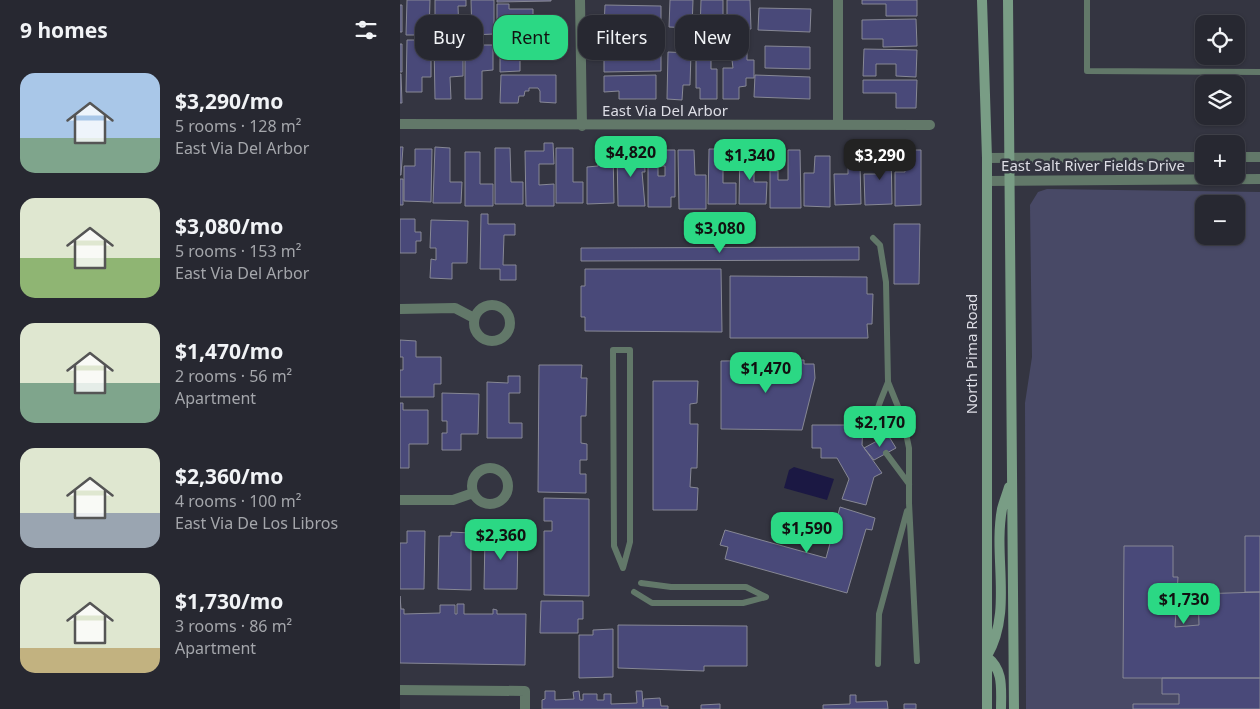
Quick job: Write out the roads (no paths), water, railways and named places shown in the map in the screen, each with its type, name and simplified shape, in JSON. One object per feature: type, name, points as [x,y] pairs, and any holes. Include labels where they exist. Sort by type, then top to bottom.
[{"type":"main road","name":"North Pima Road","points":[[982,0],[986,158],[987,709]]},
{"type":"main road","points":[[1008,0],[1014,709]]},
{"type":"main road","points":[[1001,709],[1000,674],[993,662],[987,657],[994,644],[1001,617],[1001,520],[1002,508],[1012,476]]},
{"type":"street","points":[[580,0],[582,126]]},
{"type":"street","points":[[838,0],[838,125]]},
{"type":"street","name":"East Via Del Arbor","points":[[400,124],[582,126],[930,125]]},
{"type":"street","name":"East Salt River Fields Drive","points":[[986,158],[1195,157]]},
{"type":"street","points":[[1245,157],[1260,157]]},
{"type":"street","name":"East Salt River Fields Drive","points":[[986,181],[1260,180]]},
{"type":"street","points":[[400,309],[455,308],[474,318]]},
{"type":"street","points":[[400,500],[454,500],[473,492]]},
{"type":"street","points":[[400,690],[525,691],[525,709]]},
{"type":"lane","points":[[1087,0],[1086,71],[1260,72]]},
{"type":"lane","points":[[873,238],[880,245],[886,282],[888,382],[903,419],[909,448],[909,503],[917,660]]},
{"type":"lane","points":[[613,350],[630,350],[630,542],[623,568],[614,546],[613,350]]},
{"type":"lane","points":[[878,440],[875,434],[875,417],[888,382]]},
{"type":"lane","points":[[886,452],[909,484]]},
{"type":"lane","points":[[878,664],[879,614],[909,503]]},
{"type":"lane","points":[[634,592],[652,603],[743,603],[766,597],[746,587],[671,587],[641,583]]}]
